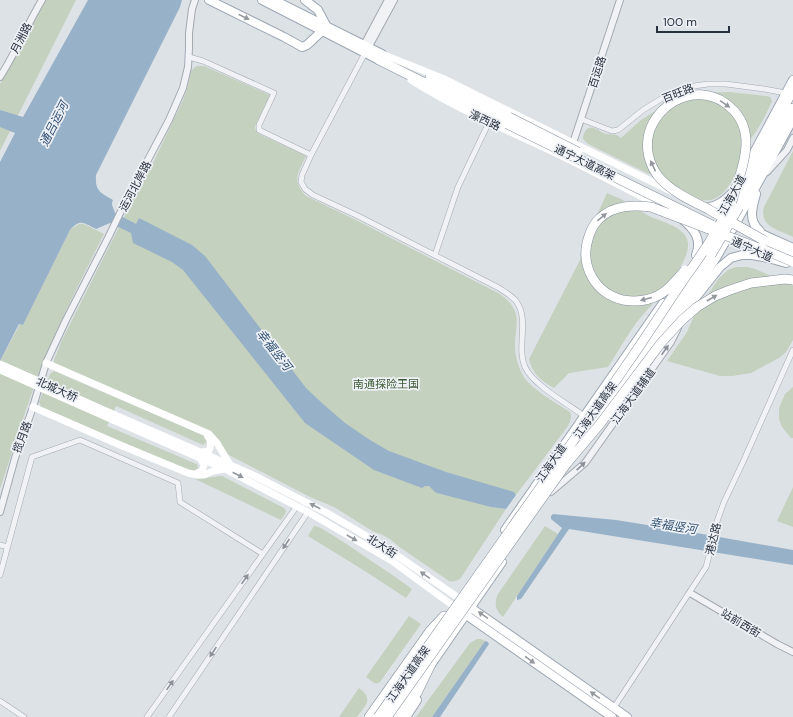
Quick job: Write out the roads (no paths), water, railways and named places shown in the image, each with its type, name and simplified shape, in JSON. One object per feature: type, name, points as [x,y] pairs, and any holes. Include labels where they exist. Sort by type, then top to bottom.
[{"type":"highway","name":"通宁大道高架","points":[[380,57],[508,121],[793,254]]},
{"type":"highway","name":"江海大道高架","points":[[378,717],[608,392],[706,247],[730,208],[790,92]]},
{"type":"highway","points":[[730,208],[745,162],[746,132],[739,117],[727,105],[715,98],[703,95],[683,97],[668,106],[656,117],[650,131],[648,151],[654,169],[659,178],[689,199],[767,243]]},
{"type":"highway","name":"江海大道高架","points":[[387,717],[567,463],[711,255],[793,108]]},
{"type":"highway","points":[[706,247],[671,285],[659,295],[639,301],[630,301],[606,293],[592,278],[585,260],[587,241],[599,218],[617,208],[638,205],[651,207],[767,243]]},
{"type":"highway","name":"通宁大道高架","points":[[767,243],[791,264]]},
{"type":"highway","points":[[567,463],[600,424],[661,343],[682,320],[697,307],[715,296],[751,283],[785,279],[793,280]]},
{"type":"highway","points":[[369,717],[430,631],[444,616]]},
{"type":"highway","points":[[400,717],[418,694],[431,664]]},
{"type":"main road","points":[[209,0],[302,47],[307,45],[324,29],[318,10],[305,0]]},
{"type":"main road","name":"濠西路","points":[[262,0],[366,49],[380,57],[428,91],[457,106],[568,159],[631,192],[712,231]]},
{"type":"main road","name":"濠西路","points":[[274,0],[324,29]]},
{"type":"main road","name":"濠西路","points":[[380,57],[442,78],[720,215]]},
{"type":"main road","name":"江海大道","points":[[373,717],[712,231],[790,92],[793,80]]},
{"type":"main road","name":"江海大道","points":[[394,717],[716,258],[793,118]]},
{"type":"main road","points":[[760,179],[753,203],[752,217],[754,225],[767,243]]},
{"type":"main road","points":[[706,208],[720,204],[733,192]]},
{"type":"main road","points":[[675,213],[693,230],[699,244],[696,255]]},
{"type":"main road","name":"通宁大道","points":[[720,215],[736,223],[767,243],[793,248]]},
{"type":"main road","name":"通宁大道","points":[[712,231],[791,264]]},
{"type":"main road","points":[[664,331],[694,301],[720,267],[731,258],[742,255],[752,255],[791,264]]},
{"type":"main road","points":[[33,407],[193,475],[204,475],[227,466],[217,443],[209,434],[46,363]]},
{"type":"main road","name":"北城大桥","points":[[0,364],[114,418]]},
{"type":"main road","name":"北城大桥","points":[[0,370],[114,418]]},
{"type":"main road","name":"北大街","points":[[114,418],[227,466],[251,474],[327,513],[382,545],[471,607],[612,713]]},
{"type":"main road","points":[[193,475],[202,471],[204,465],[201,455],[209,451],[211,445],[210,439],[202,431]]},
{"type":"main road","name":"北大街","points":[[227,466],[392,560],[466,615],[612,713],[627,717]]},
{"type":"main road","points":[[365,717],[427,629],[444,616]]},
{"type":"main road","points":[[406,717],[418,694]]},
{"type":"street","name":"月洲路","points":[[0,77],[8,65],[42,0]]},
{"type":"street","name":"运河北岸路","points":[[46,363],[123,207],[169,120],[183,88],[188,67],[189,33],[192,9],[195,0]]},
{"type":"street","points":[[366,49],[388,0]]},
{"type":"street","points":[[394,0],[366,49],[311,155],[302,175],[301,182],[305,189],[313,195],[436,255],[510,295],[516,302],[522,315],[523,359],[530,376],[541,386],[584,416]]},
{"type":"street","name":"百运路","points":[[573,143],[620,0]]},
{"type":"street","points":[[189,57],[203,61],[274,93],[258,125],[259,130],[311,155]]},
{"type":"street","name":"百旺路","points":[[581,119],[612,131],[618,130],[661,98],[677,91],[708,84],[726,84],[790,92]]},
{"type":"street","points":[[436,255],[458,186],[489,122]]},
{"type":"street","points":[[760,179],[787,150],[793,138]]},
{"type":"street","name":"江海大道辅道","points":[[551,492],[584,463],[671,342],[694,301],[696,287]]},
{"type":"street","name":"港达路","points":[[612,713],[706,567],[714,527],[724,502],[793,350]]},
{"type":"street","name":"揽月路","points":[[0,512],[15,458],[33,407],[46,363]]},
{"type":"street","points":[[0,575],[32,457],[80,440],[178,483],[180,502],[263,554]]},
{"type":"street","points":[[148,717],[297,506]]},
{"type":"street","points":[[169,717],[308,512]]},
{"type":"street","points":[[0,545],[8,547]]},
{"type":"street","name":"站前西街","points":[[690,593],[793,652]]},
{"type":"street","points":[[0,701],[24,717]]},
{"type":"water","points":[[88,0],[182,0],[180,7],[96,175],[96,185],[102,193],[113,200],[112,205],[115,213],[136,224],[139,218],[192,245],[205,256],[306,388],[345,423],[389,451],[446,472],[514,492],[516,495],[506,509],[491,507],[437,493],[429,486],[422,488],[374,470],[305,423],[183,270],[172,262],[133,243],[131,233],[110,223],[96,229],[82,223],[73,226],[23,325],[19,324],[0,361],[0,162],[15,133],[0,127],[0,110],[23,117]]},
{"type":"water","points":[[553,514],[616,520],[793,550],[793,565],[569,529],[521,599],[517,600],[517,596],[562,528],[551,519]]},
{"type":"water","points":[[485,641],[489,644],[440,717],[432,717]]},
{"type":"water label","name":"通吕运河","points":[[54,124]]},
{"type":"water label","name":"幸福竖河","points":[[274,350]]},
{"type":"water label","name":"幸福竖河","points":[[673,526]]},
{"type":"park label","name":"南通探险王国","points":[[386,384]]}]
